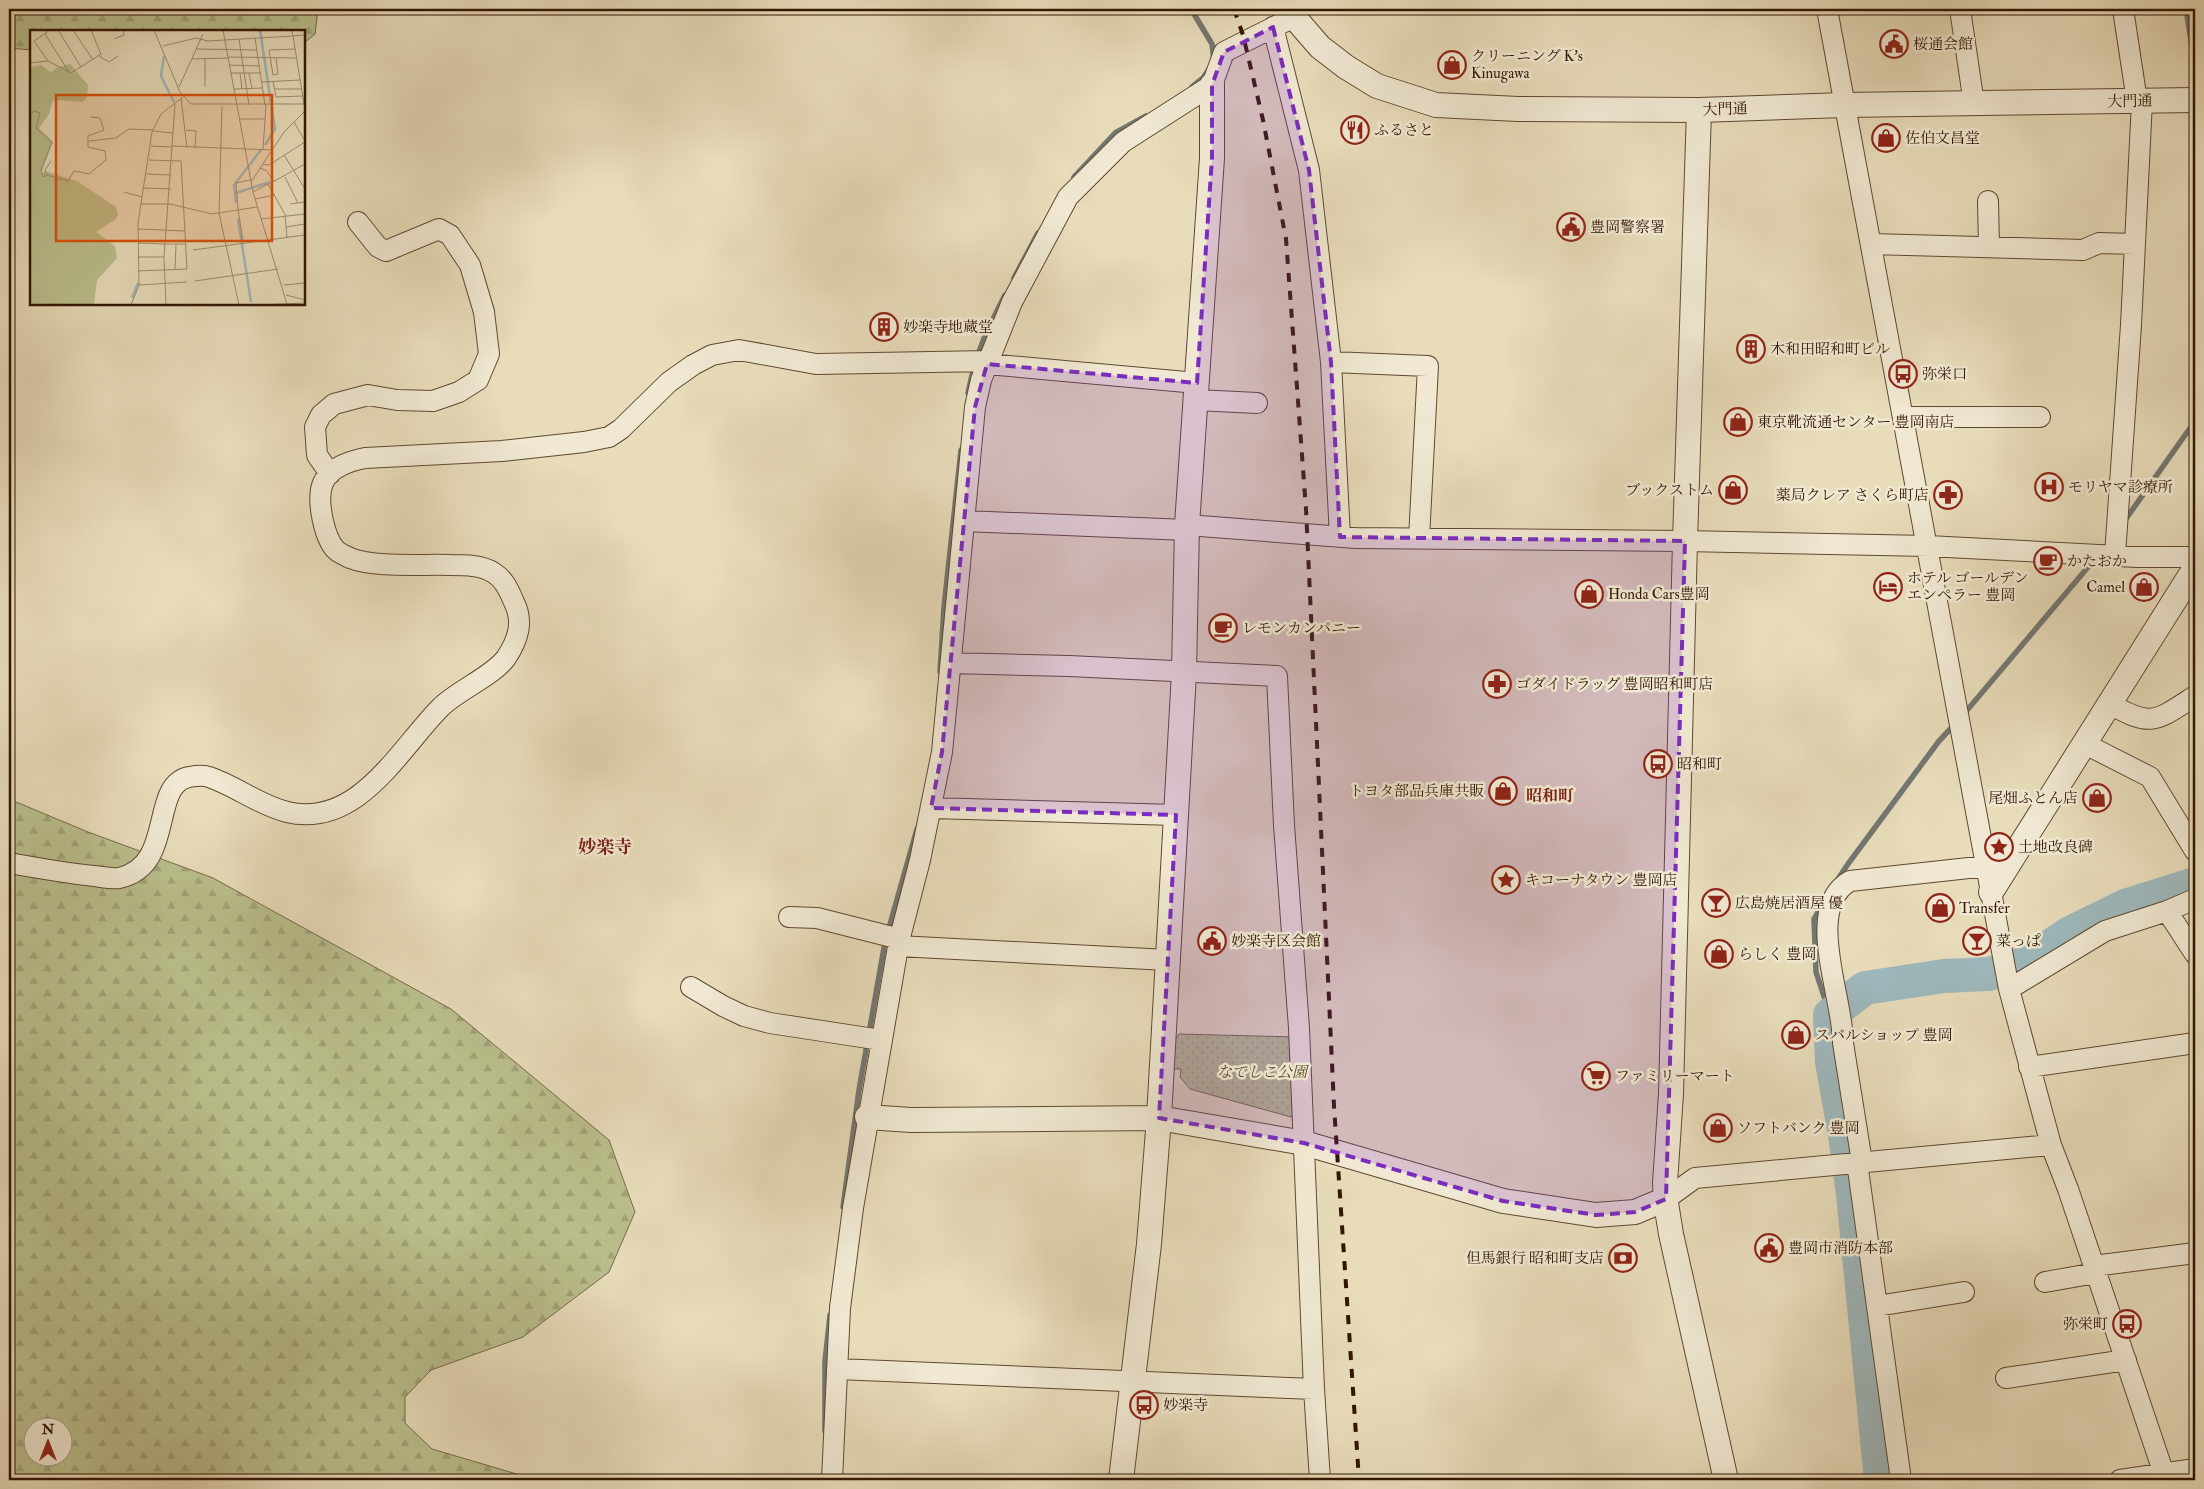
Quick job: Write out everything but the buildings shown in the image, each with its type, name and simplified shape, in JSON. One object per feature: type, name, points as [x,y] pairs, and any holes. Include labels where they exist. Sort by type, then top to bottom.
[{"type":"street","points":[[1827,9],[1992,892],[2008,989],[2051,1145],[2165,1477]]},
{"type":"street","points":[[1960,9],[1974,104]]},
{"type":"street","points":[[2115,555],[2135,244],[2139,101],[2123,9]]},
{"type":"street","points":[[1121,1480],[1149,1244],[1159,1118],[1184,673],[1187,527],[1212,158],[1212,86],[1224,52],[1273,28],[1292,13]]},
{"type":"street","name":"大門通","points":[[1292,13],[1320,47],[1346,67],[1377,86],[1436,105],[1518,109],[1699,110],[1844,105],[2195,100]]},
{"type":"street","points":[[1273,28],[1310,170],[1331,362],[1340,537]]},
{"type":"street","points":[[832,1480],[840,1308],[867,1117],[881,1040],[899,943],[931,808],[942,752],[975,407],[981,380],[1012,302],[1068,197],[1123,142],[1212,86]]},
{"type":"street","points":[[1699,110],[1666,1199],[1671,1234],[1726,1480]]},
{"type":"street","points":[[1988,201],[1989,247]]},
{"type":"street","points":[[330,474],[318,455],[315,427],[321,414],[334,404],[368,395],[397,400],[434,401],[459,392],[478,380],[489,354],[484,312],[470,265],[450,234],[439,229],[386,251],[378,247],[358,222]]},
{"type":"street","points":[[1871,244],[2083,250],[2099,243],[2135,244]]},
{"type":"street","points":[[9,863],[83,875],[118,878],[138,870],[147,862],[159,836],[161,818],[170,791],[186,777],[207,775],[241,793],[286,812],[309,815],[338,808],[367,789],[417,736],[442,706],[504,661],[519,634],[519,612],[505,582],[493,572],[476,566],[379,563],[350,558],[336,550],[327,535],[320,507],[323,484],[330,474],[347,461],[365,458],[502,451],[584,442],[609,437],[621,430],[668,382],[693,365],[712,355],[739,350],[816,364],[988,363],[1196,391],[1257,403]]},
{"type":"street","points":[[1331,362],[1428,366],[1419,539]]},
{"type":"street","points":[[1904,417],[2040,417]]},
{"type":"street","points":[[964,521],[1187,527],[1340,537],[1928,546],[2195,557]]},
{"type":"street","points":[[1992,892],[2195,568]]},
{"type":"street","points":[[951,663],[1069,666],[1277,676],[1284,825],[1298,1028],[1314,1390],[1320,1480]]},
{"type":"street","points":[[2110,704],[2130,716],[2154,720],[2195,696]]},
{"type":"street","points":[[2084,744],[2150,777],[2195,850]]},
{"type":"street","points":[[931,808],[1176,815]]},
{"type":"street","points":[[1901,1480],[1843,1043],[1843,1025],[1832,977],[1827,917],[1834,898],[1843,885],[1850,881],[1987,866]]},
{"type":"street","points":[[2008,989],[2105,931],[2167,911],[2195,899]]},
{"type":"street","points":[[2167,911],[2195,954]]},
{"type":"street","points":[[789,917],[817,918],[899,943],[1168,960]]},
{"type":"street","points":[[692,988],[730,1009],[770,1023],[881,1040]]},
{"type":"street","points":[[2030,1067],[2195,1043]]},
{"type":"street","points":[[867,1117],[911,1120],[1159,1118],[1304,1143],[1503,1201],[1596,1215],[1635,1212],[1666,1199],[1695,1178],[2051,1145]]},
{"type":"street","points":[[2045,1282],[2095,1269],[2195,1253]]},
{"type":"street","points":[[1877,1306],[1964,1292]]},
{"type":"street","points":[[2006,1378],[2126,1360]]},
{"type":"street","points":[[836,1369],[1314,1390]]},
{"type":"street","points":[[2120,1480],[2165,1477],[2195,1469]]},
{"type":"highlighted area","points":[[1273,27],[1309,170],[1331,362],[1340,537],[1685,541],[1666,1199],[1635,1212],[1596,1215],[1503,1201],[1304,1143],[1159,1118],[1176,815],[931,808],[942,752],[975,407],[987,364],[1197,383],[1212,158],[1212,85],[1224,52]]},
{"type":"green space","points":[[9,9],[318,9],[315,34],[305,42],[305,30],[30,30],[30,50],[9,48]]},
{"type":"green space","points":[[9,799],[88,832],[213,878],[451,1009],[609,1140],[635,1212],[609,1272],[523,1337],[431,1370],[405,1397],[405,1423],[432,1449],[537,1480],[9,1480]]},
{"type":"green space","name":"なでしこ公園","points":[[1179,1034],[1296,1037],[1299,1110],[1291,1117],[1190,1089],[1180,1077],[1181,1069],[1173,1069],[1175,1039]]},
{"type":"waterway","points":[[1191,9],[1212,44],[1214,61]]},
{"type":"waterway","points":[[2186,9],[2195,65]]},
{"type":"waterway","points":[[1192,87],[1203,78],[1209,69]]},
{"type":"waterway","points":[[1074,177],[1115,133],[1146,116]]},
{"type":"waterway","points":[[1014,278],[1038,233]]},
{"type":"waterway","points":[[977,357],[986,333],[1005,295]]},
{"type":"waterway","points":[[968,393],[974,366]]},
{"type":"waterway","points":[[2123,523],[2195,421]]},
{"type":"waterway","points":[[940,672],[944,607],[961,450]]},
{"type":"waterway","points":[[1963,715],[2094,560]]},
{"type":"waterway","points":[[1836,882],[1939,741],[1955,724]]},
{"type":"waterway","points":[[843,1207],[859,1090],[885,942],[917,829]]},
{"type":"waterway","points":[[1881,1480],[1853,1194],[1832,1062],[1830,1015],[1865,988],[1944,976],[1989,974],[2025,963],[2070,933],[2125,906],[2195,884]]},
{"type":"waterway","points":[[1822,905],[1814,919],[1816,972],[1830,1015]]},
{"type":"waterway","points":[[825,1431],[825,1361],[830,1315]]},
{"type":"railway","points":[[1234,9],[1243,35],[1263,120],[1286,239],[1306,509],[1334,1106],[1359,1480]]},
{"type":"place","name":"桜通会館","points":[[1894,44]]},
{"type":"place","name":"クリーニング K's Kinugawa","points":[[1452,65]]},
{"type":"place","name":"ふるさと","points":[[1355,130]]},
{"type":"place","name":"佐伯文昌堂","points":[[1886,138]]},
{"type":"place","name":"豊岡警察署","points":[[1571,227]]},
{"type":"place","name":"妙楽寺地蔵堂","points":[[884,327]]},
{"type":"place","name":"木和田昭和町ビル","points":[[1751,349]]},
{"type":"place","name":"弥栄口","points":[[1903,374]]},
{"type":"place","name":"東京靴流通センター 豊岡南店","points":[[1738,422]]},
{"type":"place","name":"モリヤマ診療所","points":[[2049,487]]},
{"type":"place","name":"ブックストム","points":[[1733,490]]},
{"type":"place","name":"薬局クレア さくら町店","points":[[1948,495]]},
{"type":"place","name":"かたおか","points":[[2048,561]]},
{"type":"place","name":"ホテル ゴールデン エンペラー 豊岡","points":[[1888,587]]},
{"type":"place","name":"Camel","points":[[2144,587]]},
{"type":"place","name":"Honda Cars豊岡","points":[[1589,594]]},
{"type":"place","name":"レモンカンパニー","points":[[1223,628]]},
{"type":"place","name":"ゴダイドラッグ 豊岡昭和町店","points":[[1497,684]]},
{"type":"place","name":"昭和町","points":[[1658,764]]},
{"type":"place","name":"トヨタ部品兵庫共販","points":[[1503,791]]},
{"type":"place","name":"尾畑ふとん店","points":[[2097,798]]},
{"type":"place","name":"土地改良碑","points":[[1999,847]]},
{"type":"place","name":"キコーナタウン 豊岡店","points":[[1506,880]]},
{"type":"place","name":"広島焼居酒屋 優","points":[[1716,903]]},
{"type":"place","name":"Transfer","points":[[1940,908]]},
{"type":"place","name":"妙楽寺区会館","points":[[1212,941]]},
{"type":"place","name":"菜っぱ","points":[[1977,941]]},
{"type":"place","name":"らしく 豊岡","points":[[1719,954]]},
{"type":"place","name":"スバルショップ 豊岡","points":[[1796,1035]]},
{"type":"place","name":"ファミリーマート","points":[[1596,1076]]},
{"type":"place","name":"ソフトバンク 豊岡","points":[[1718,1128]]},
{"type":"place","name":"豊岡市消防本部","points":[[1769,1248]]},
{"type":"place","name":"但馬銀行 昭和町支店","points":[[1623,1258]]},
{"type":"place","name":"弥栄町","points":[[2127,1324]]},
{"type":"place","name":"妙楽寺","points":[[1144,1405]]},
{"type":"district","name":"昭和町","points":[[1550,795]]},
{"type":"district","name":"妙楽寺","points":[[605,847]]}]
